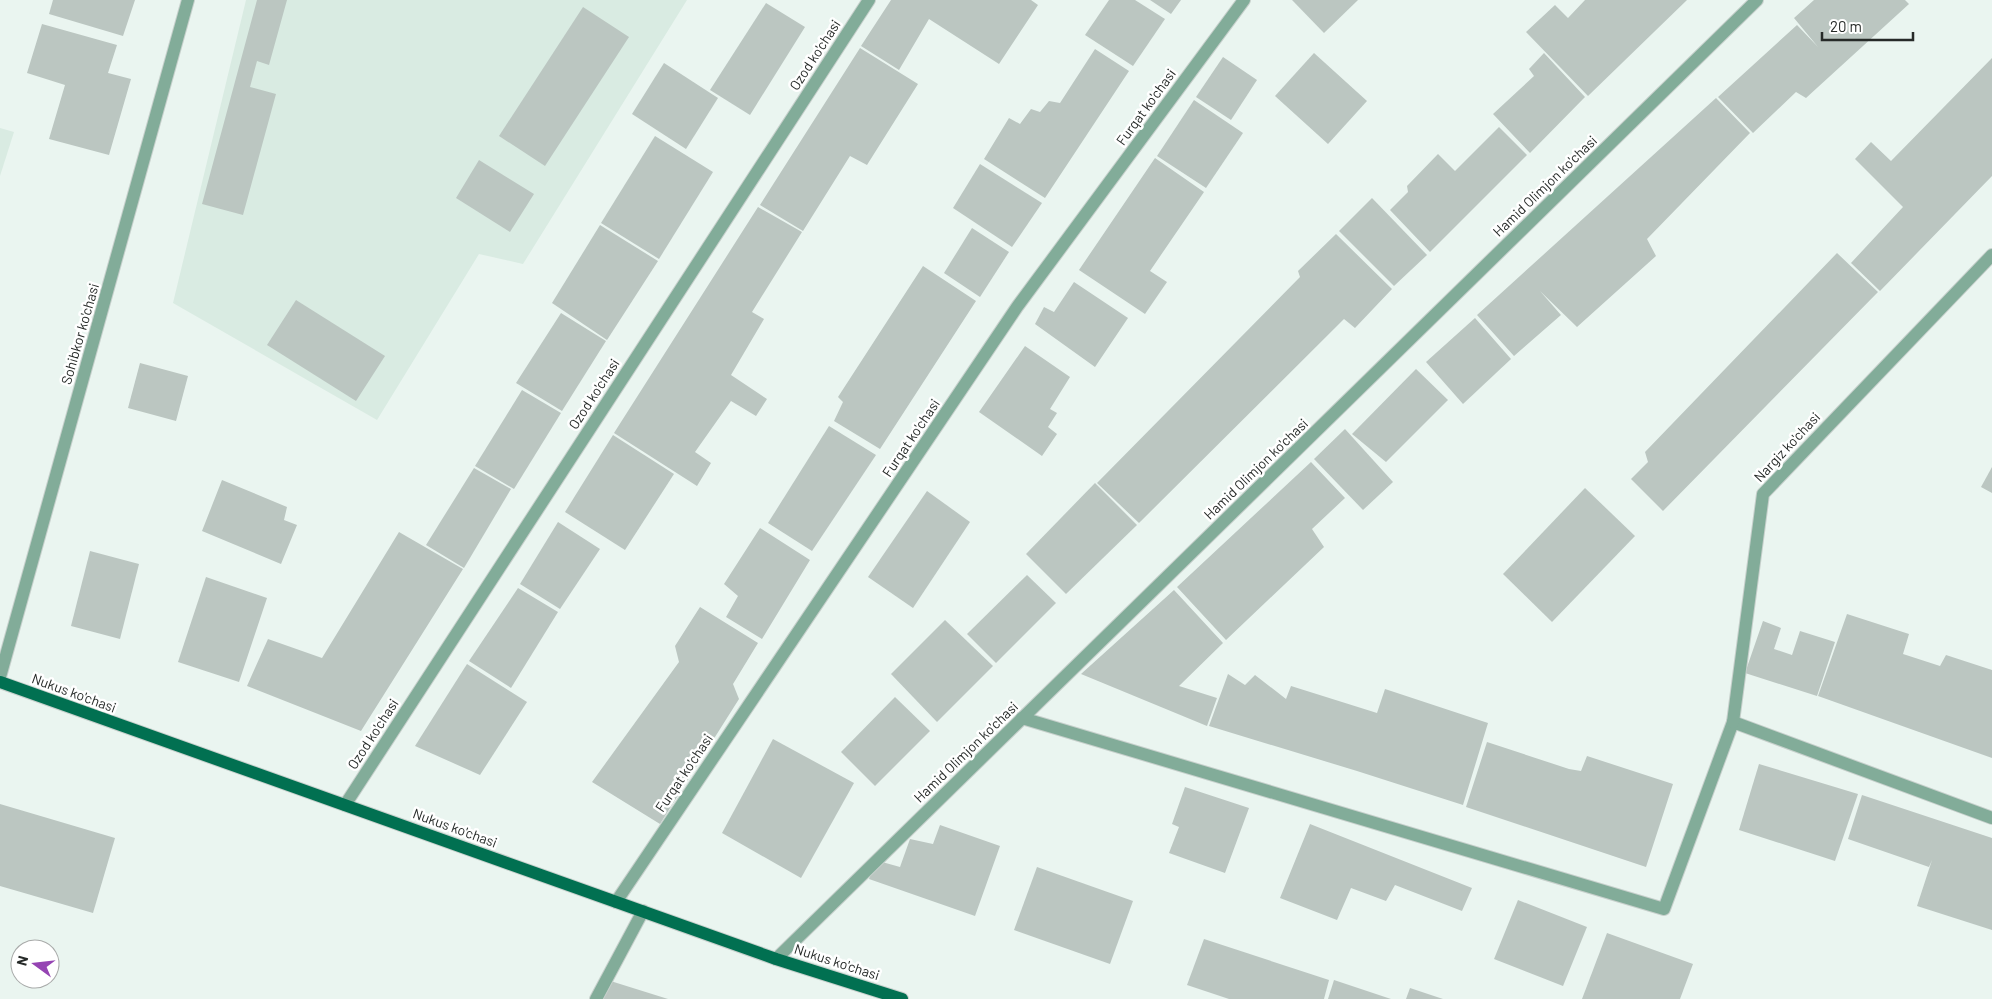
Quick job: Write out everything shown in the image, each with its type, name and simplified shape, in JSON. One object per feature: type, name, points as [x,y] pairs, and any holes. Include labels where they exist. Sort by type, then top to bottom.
[{"type":"main road","name":"Nukus ko'chasi","points":[[0,682],[616,902],[776,958],[902,999]]},
{"type":"street","name":"Sohibkor ko'chasi","points":[[0,677],[188,0]]},
{"type":"street","name":"Ozod ko'chasi","points":[[345,805],[869,0]]},
{"type":"street","name":"Furqat ko'chasi","points":[[616,902],[1017,307],[1244,0]]},
{"type":"street","name":"Hamid Olimjon ko'chasi","points":[[776,958],[1757,0]]},
{"type":"street","name":"Nargiz ko'chasi","points":[[1022,718],[1664,909],[1733,722],[1762,494],[1992,255]]},
{"type":"street","points":[[1733,722],[1992,818]]},
{"type":"street","points":[[596,999],[643,911]]},
{"type":"shaded area","points":[[246,0],[687,0],[523,264],[479,254],[377,420],[173,303]]},
{"type":"shaded area","points":[[0,128],[14,132],[0,176]]},
{"type":"building","points":[[53,0],[135,0],[123,36],[49,14]]},
{"type":"building","points":[[257,0],[287,0],[269,65],[257,61],[250,87],[276,94],[243,215],[202,204]]},
{"type":"building","points":[[891,0],[1031,0],[1038,5],[999,64],[929,19],[899,70],[861,46]]},
{"type":"building","points":[[1109,0],[1135,0],[1165,19],[1133,66],[1085,35]]},
{"type":"building","points":[[1150,0],[1181,0],[1171,14]]},
{"type":"building","points":[[1292,0],[1358,0],[1324,33]]},
{"type":"building","points":[[1585,0],[1687,0],[1588,96],[1526,32],[1555,5],[1568,18]]},
{"type":"building","points":[[1814,0],[1905,0],[1909,4],[1806,98],[1796,92],[1753,133],[1718,97],[1797,25],[1818,47],[1794,18]]},
{"type":"building","points":[[766,3],[805,27],[750,115],[710,90]]},
{"type":"building","points":[[583,7],[629,37],[545,166],[499,136]]},
{"type":"building","points":[[42,24],[117,45],[108,73],[131,79],[109,155],[49,139],[65,85],[27,73]]},
{"type":"building","points":[[860,48],[918,84],[867,165],[850,156],[803,231],[760,205]]},
{"type":"building","points":[[1095,49],[1129,71],[1045,198],[984,159],[1009,118],[1020,124],[1031,109],[1040,112],[1049,101],[1060,103]]},
{"type":"building","points":[[1314,53],[1367,101],[1328,144],[1275,96]]},
{"type":"building","points":[[1544,53],[1585,97],[1530,153],[1493,114],[1534,76],[1529,69]]},
{"type":"building","points":[[1223,57],[1257,80],[1231,120],[1196,97]]},
{"type":"building","points":[[1992,58],[1992,176],[1880,291],[1851,263],[1903,207],[1855,159],[1871,142],[1891,161]]},
{"type":"building","points":[[664,63],[718,98],[686,149],[632,114]]},
{"type":"building","points":[[1716,98],[1750,133],[1647,239],[1656,256],[1577,327],[1540,291],[1561,315],[1514,356],[1477,315]]},
{"type":"building","points":[[1194,100],[1243,133],[1206,188],[1157,156]]},
{"type":"building","points":[[1499,127],[1527,155],[1430,252],[1390,210],[1408,192],[1407,186],[1438,154],[1455,171]]},
{"type":"building","points":[[655,136],[713,172],[659,259],[601,223]]},
{"type":"building","points":[[1155,158],[1204,192],[1150,271],[1167,282],[1145,314],[1079,270]]},
{"type":"building","points":[[479,160],[534,194],[510,232],[456,198]]},
{"type":"building","points":[[980,164],[1042,203],[1012,247],[953,208]]},
{"type":"building","points":[[1372,198],[1427,255],[1394,286],[1339,231]]},
{"type":"building","points":[[758,207],[802,232],[752,312],[764,319],[731,375],[767,399],[756,416],[731,401],[695,452],[711,463],[697,486],[614,433]]},
{"type":"building","points":[[600,225],[658,261],[607,340],[552,303]]},
{"type":"building","points":[[972,228],[1009,252],[980,297],[944,273]]},
{"type":"building","points":[[1336,234],[1392,289],[1355,328],[1344,319],[1139,523],[1097,483],[1300,277],[1298,271]]},
{"type":"building","points":[[1837,253],[1878,292],[1663,511],[1631,479],[1648,462],[1645,452]]},
{"type":"building","points":[[923,266],[976,301],[880,449],[834,421],[843,402],[838,397]]},
{"type":"building","points":[[1074,282],[1128,318],[1095,367],[1035,324],[1044,307],[1054,312]]},
{"type":"building","points":[[296,300],[385,356],[356,401],[267,345]]},
{"type":"building","points":[[561,313],[606,341],[562,411],[516,383]]},
{"type":"building","points":[[1475,318],[1511,359],[1463,404],[1426,362]]},
{"type":"building","points":[[1025,346],[1070,377],[1050,409],[1057,413],[1048,427],[1057,434],[1042,456],[979,412]]},
{"type":"building","points":[[140,363],[188,376],[176,421],[128,408]]},
{"type":"building","points":[[1416,369],[1448,400],[1386,462],[1352,434]]},
{"type":"building","points":[[522,390],[561,413],[514,489],[475,466]]},
{"type":"building","points":[[829,426],[876,455],[812,551],[768,523]]},
{"type":"building","points":[[1345,429],[1393,482],[1363,510],[1314,459]]},
{"type":"building","points":[[613,435],[674,474],[625,550],[565,512]]},
{"type":"building","points":[[1311,462],[1345,498],[1312,529],[1324,547],[1226,640],[1177,587]]},
{"type":"building","points":[[1992,467],[1992,493],[1981,487]]},
{"type":"building","points":[[474,468],[511,489],[464,568],[426,545]]},
{"type":"building","points":[[222,480],[287,507],[284,520],[297,525],[281,564],[202,531]]},
{"type":"building","points":[[1095,483],[1137,525],[1066,594],[1026,554]]},
{"type":"building","points":[[1585,488],[1635,536],[1552,622],[1503,574]]},
{"type":"building","points":[[927,491],[970,522],[913,608],[868,577]]},
{"type":"building","points":[[558,522],[600,549],[560,609],[520,584]]},
{"type":"building","points":[[760,528],[810,560],[762,639],[726,617],[738,596],[724,584]]},
{"type":"building","points":[[399,532],[463,569],[361,731],[247,686],[268,639],[322,658]]},
{"type":"building","points":[[90,551],[139,564],[120,639],[71,626]]},
{"type":"building","points":[[1027,575],[1056,603],[996,663],[967,634]]},
{"type":"building","points":[[206,577],[267,598],[239,682],[178,662]]},
{"type":"building","points":[[518,588],[558,612],[511,688],[469,661]]},
{"type":"building","points":[[1174,590],[1223,643],[1179,686],[1217,698],[1207,726],[1081,674]]},
{"type":"building","points":[[700,607],[758,643],[733,684],[739,699],[660,824],[592,782],[679,662],[675,646]]},
{"type":"building","points":[[1847,614],[1909,634],[1903,654],[1940,666],[1946,655],[1992,670],[1992,758],[1818,696]]},
{"type":"building","points":[[945,620],[993,666],[937,722],[891,674]]},
{"type":"building","points":[[1763,621],[1781,628],[1774,649],[1792,655],[1800,631],[1835,642],[1817,696],[1745,673]]},
{"type":"building","points":[[467,664],[527,702],[480,775],[415,746]]},
{"type":"building","points":[[1228,674],[1245,685],[1255,675],[1286,699],[1291,686],[1377,713],[1385,689],[1488,723],[1463,805],[1209,726]]},
{"type":"building","points":[[895,697],[930,731],[875,786],[841,752]]},
{"type":"building","points":[[773,739],[854,783],[801,878],[722,833]]},
{"type":"building","points":[[1487,742],[1569,769],[1581,771],[1587,756],[1673,784],[1646,867],[1466,807]]},
{"type":"building","points":[[1759,764],[1858,794],[1835,861],[1739,830]]},
{"type":"building","points":[[1185,787],[1249,808],[1225,873],[1169,853],[1179,827],[1172,824]]},
{"type":"building","points":[[1862,795],[1992,838],[1992,930],[1917,906],[1932,860],[1929,867],[1848,839]]},
{"type":"building","points":[[0,804],[115,838],[93,913],[0,886]]},
{"type":"building","points":[[1310,824],[1472,888],[1462,911],[1395,885],[1386,901],[1351,888],[1337,920],[1280,898]]},
{"type":"building","points":[[940,825],[1000,846],[975,916],[869,879],[875,860],[900,867],[910,839],[933,844]]},
{"type":"building","points":[[1037,867],[1133,901],[1110,964],[1014,930]]},
{"type":"building","points":[[1518,900],[1587,927],[1563,986],[1494,959]]},
{"type":"building","points":[[1607,933],[1693,964],[1680,999],[1582,999]]},
{"type":"building","points":[[1204,939],[1329,980],[1324,999],[1229,999],[1187,985]]},
{"type":"building","points":[[601,978],[668,999],[594,999]]},
{"type":"building","points":[[1334,980],[1391,999],[1328,999]]},
{"type":"building","points":[[1410,988],[1443,999],[1406,999]]}]
